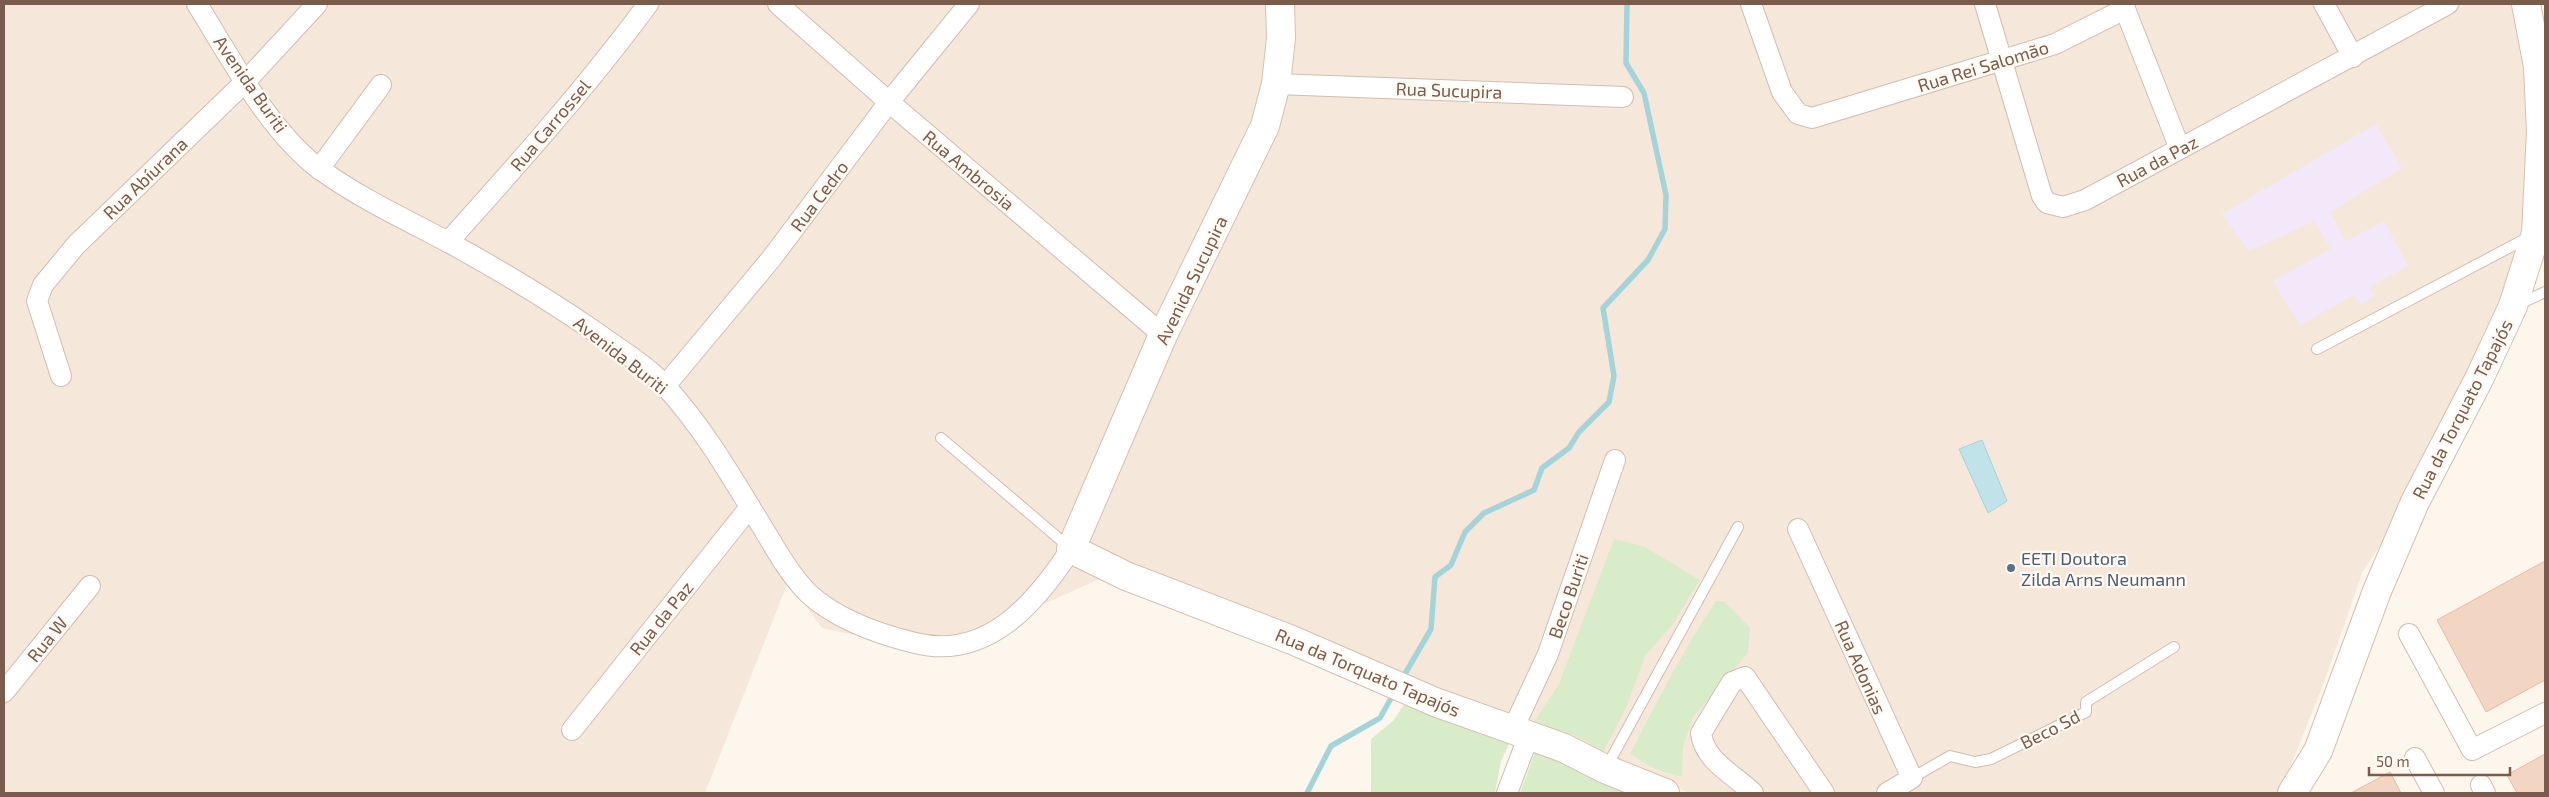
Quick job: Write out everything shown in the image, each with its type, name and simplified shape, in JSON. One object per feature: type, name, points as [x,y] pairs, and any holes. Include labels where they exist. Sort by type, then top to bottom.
[{"type":"street","name":"Avenida Buriti","points":[[198,4],[245,82],[273,121],[319,169],[400,219],[448,242],[543,296],[628,355],[665,386],[708,439],[750,507],[807,592],[845,619],[916,644],[954,646],[983,636],[1013,620],[1042,591],[1071,549]]},
{"type":"street","name":"Rua Abíurana","points":[[61,376],[37,300],[43,285],[76,245],[245,82],[317,4]]},
{"type":"street","name":"Rua Carrossel","points":[[448,242],[522,159],[624,36],[648,4]]},
{"type":"street","name":"Rua Ambrosia","points":[[778,4],[889,102],[1163,335]]},
{"type":"street","name":"Rua Cedro","points":[[665,386],[771,259],[889,102],[969,4]]},
{"type":"street","name":"Avenida Sucupira","points":[[1071,549],[1163,335],[1258,140],[1276,84],[1281,38],[1280,4]]},
{"type":"street","name":"Rua Rei Salomão","points":[[1751,4],[1782,92],[1791,108],[1804,118],[1820,117],[2055,44],[2124,6]]},
{"type":"street","name":"Rua da Paz","points":[[1985,4],[2042,196],[2047,203],[2063,207],[2073,206],[2354,57],[2448,4]]},
{"type":"street","points":[[2324,4],[2354,57]]},
{"type":"street","name":"Rua da Torquato Tapajós","points":[[2292,793],[2318,751],[2377,591],[2415,502],[2479,380],[2513,306],[2536,233],[2540,170],[2538,68],[2526,4]]},
{"type":"street","points":[[2124,6],[2180,149]]},
{"type":"street","name":"Rua Sucupira","points":[[1276,84],[1622,97]]},
{"type":"street","points":[[319,169],[382,86]]},
{"type":"street","name":"Beco Buriti","points":[[1507,793],[1521,732],[1615,460]]},
{"type":"street","name":"Rua da Paz","points":[[572,730],[750,507]]},
{"type":"street","name":"Rua Adonias","points":[[1798,529],[1912,778]]},
{"type":"street","name":"Rua da Torquato Tapajós","points":[[1071,549],[1126,576],[1292,640],[1435,702],[1564,748],[1605,769],[1665,793]]},
{"type":"street","name":"Rua W","points":[[4,692],[90,586]]},
{"type":"street","points":[[2409,634],[2472,750],[2545,713]]},
{"type":"street","points":[[1753,793],[1710,756],[1702,740],[1702,733],[1732,682],[1745,677],[1824,793]]},
{"type":"street","points":[[2415,758],[2434,793]]},
{"type":"street","points":[[1887,793],[1912,778]]},
{"type":"lane","points":[[2317,349],[2536,233]]},
{"type":"lane","points":[[2513,306],[2545,292]]},
{"type":"lane","points":[[941,438],[1071,549]]},
{"type":"lane","points":[[1605,769],[1738,527]]},
{"type":"lane","name":"Beco Sd","points":[[1912,778],[1950,756],[1975,762],[1991,759],[2086,712],[2086,702],[2174,647]]},
{"type":"shaded area","points":[[4,4],[2520,4],[2543,245],[2480,397],[2363,571],[2323,685],[2280,793],[1688,793],[1674,785],[1100,579],[965,639],[891,643],[822,628],[788,582],[705,793],[4,793]]},
{"type":"shaded area","points":[[2376,124],[2402,168],[2330,212],[2346,242],[2384,221],[2408,266],[2369,286],[2375,296],[2361,305],[2354,295],[2300,325],[2273,281],[2331,249],[2314,221],[2249,251],[2222,214]]},
{"type":"green space","points":[[1614,539],[1643,546],[1700,580],[1673,624],[1645,656],[1626,708],[1603,752],[1579,737],[1534,722],[1559,684]]},
{"type":"green space","points":[[1716,601],[1724,601],[1750,628],[1748,653],[1693,717],[1683,747],[1682,777],[1655,769],[1630,754],[1681,657]]},
{"type":"green space","points":[[1406,702],[1510,742],[1501,761],[1495,793],[1371,793],[1371,739],[1393,721]]},
{"type":"green space","points":[[1536,749],[1641,793],[1520,793]]},
{"type":"water","points":[[1982,440],[2007,501],[1988,513],[1959,449]]},
{"type":"building","points":[[2545,561],[2545,680],[2486,712],[2437,620]]},
{"type":"building","points":[[2545,754],[2545,793],[2517,793],[2507,775]]},
{"type":"building","points":[[2390,772],[2401,793],[2351,793]]},
{"type":"waterway","points":[[1402,679],[1431,629],[1435,577],[1451,565],[1465,532],[1484,513],[1534,490],[1542,468],[1569,448],[1579,432],[1609,402],[1614,376],[1603,308],[1648,260],[1665,229],[1666,195],[1644,93],[1626,63],[1627,4]]},
{"type":"waterway","points":[[1307,793],[1331,746],[1380,718],[1395,691]]},
{"type":"place","name":"EETI Doutora Zilda Arns Neumann","points":[[2011,568]]}]
